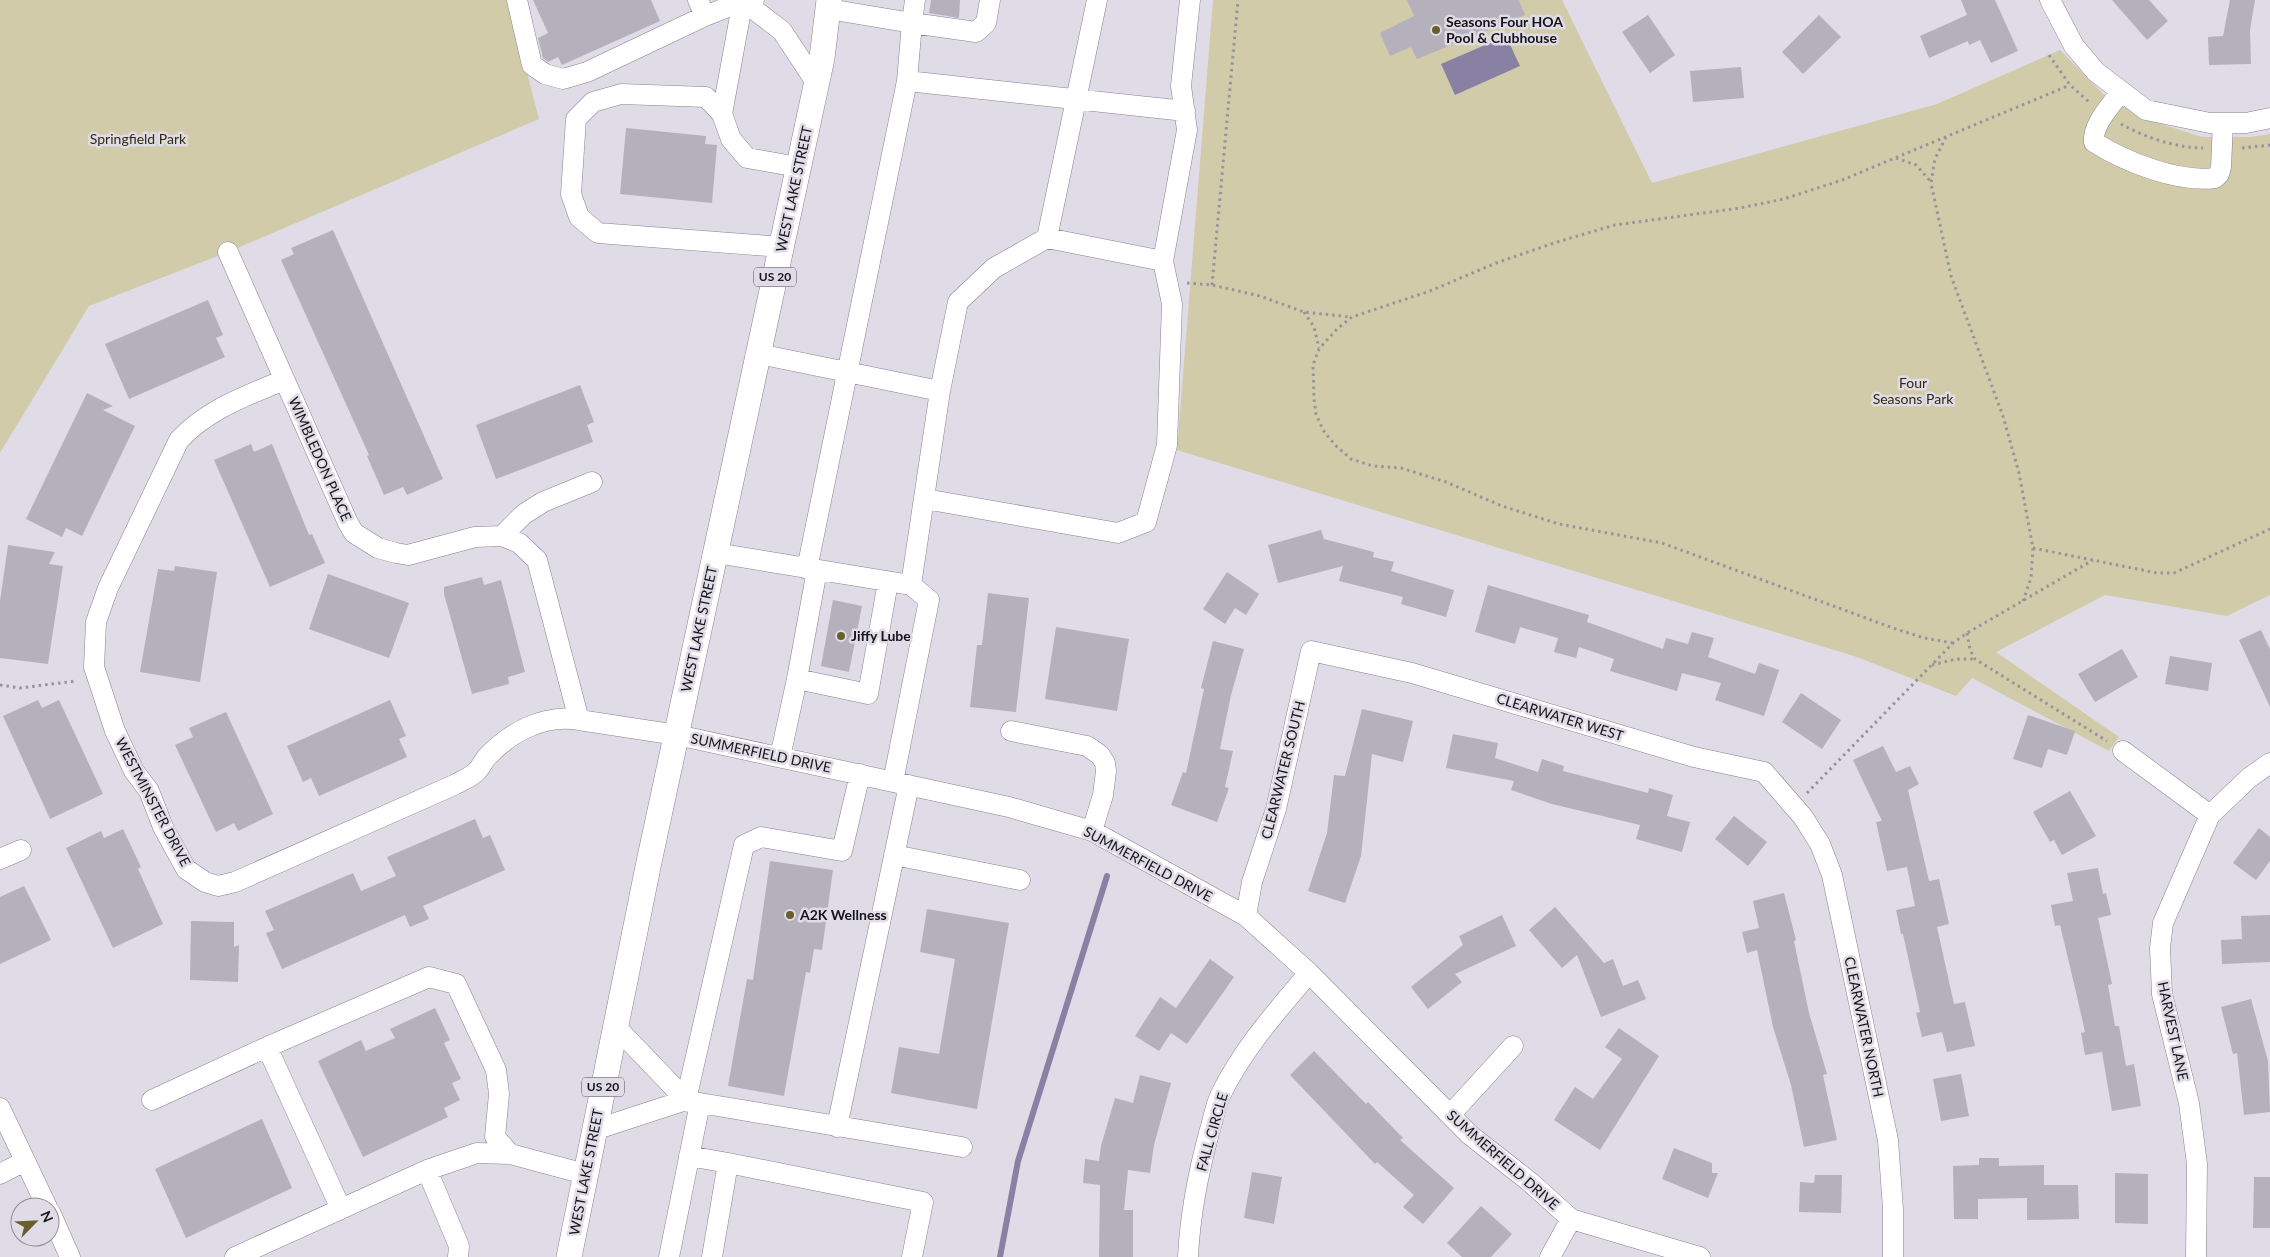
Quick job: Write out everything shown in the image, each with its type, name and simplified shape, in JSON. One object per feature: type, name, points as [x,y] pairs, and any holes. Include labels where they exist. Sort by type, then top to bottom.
[{"type":"main road","name":"WEST LAKE STREET","points":[[569,1257],[676,735],[817,84],[828,4]]},
{"type":"street","points":[[516,0],[532,65],[545,74],[563,79],[587,72],[702,8],[746,0]]},
{"type":"street","points":[[746,0],[782,31],[817,84]]},
{"type":"street","points":[[722,114],[746,0]]},
{"type":"street","points":[[780,757],[797,679],[812,570],[848,372],[906,81],[915,0]]},
{"type":"street","points":[[828,4],[912,22],[976,32],[986,24],[990,0]]},
{"type":"street","points":[[1048,238],[1097,0]]},
{"type":"street","points":[[925,499],[1118,533],[1146,522],[1167,445],[1172,304],[1163,261],[1188,130],[1181,86],[1190,0]]},
{"type":"street","points":[[2050,0],[2074,46],[2096,72],[2146,110],[2210,123],[2246,123],[2270,118]]},
{"type":"street","points":[[906,81],[1185,112]]},
{"type":"street","points":[[2122,91],[2098,126],[2094,135],[2094,142],[2135,163],[2162,172],[2188,177],[2215,178],[2221,167],[2223,123]]},
{"type":"street","points":[[782,248],[598,233],[579,217],[571,194],[576,119],[593,102],[621,94],[706,97],[722,114],[731,139],[747,158],[799,167]]},
{"type":"street","points":[[911,585],[940,391],[958,302],[994,268],[1048,238],[1163,261]]},
{"type":"street","name":"WIMBLEDON PLACE","points":[[228,252],[354,533],[378,548],[408,555],[476,537],[510,540]]},
{"type":"street","points":[[759,354],[940,391]]},
{"type":"street","name":"WESTMINSTER DRIVE","points":[[284,380],[214,411],[192,426],[178,440],[108,588],[96,622],[94,667],[104,702],[134,771],[149,791],[163,827],[186,869],[205,882],[218,886],[235,882],[454,785],[477,771],[486,758],[507,739],[519,732],[545,720],[567,718],[580,720]]},
{"type":"street","points":[[580,720],[537,560],[510,540],[524,514],[537,506],[592,482]]},
{"type":"street","points":[[716,553],[911,585],[929,600],[901,784],[894,855],[837,1127]]},
{"type":"street","points":[[797,679],[868,694],[888,582]]},
{"type":"street","name":"CLEARWATER WEST","points":[[1311,651],[1412,673],[1694,757],[1764,772],[1795,808]]},
{"type":"street","name":"CLEARWATER SOUTH","points":[[1246,916],[1252,882],[1276,809],[1311,651]]},
{"type":"street","name":"SUMMERFIELD DRIVE","points":[[580,720],[676,735],[860,774],[1009,807],[1092,831],[1246,916],[1309,973],[1470,1135],[1530,1182],[1570,1219],[1700,1257]]},
{"type":"street","points":[[1011,731],[1087,746],[1100,755],[1105,763],[1106,771],[1102,795],[1092,831]]},
{"type":"street","points":[[2123,751],[2210,815],[2249,778],[2270,763]]},
{"type":"street","points":[[669,1257],[689,1156],[693,1102],[744,845],[761,837],[842,851],[860,774]]},
{"type":"street","name":"CLEARWATER NORTH","points":[[1795,808],[1820,844],[1832,875],[1888,1140],[1894,1209],[1893,1257]]},
{"type":"street","name":"HARVEST LANE","points":[[2196,1257],[2197,1164],[2193,1124],[2162,994],[2160,948],[2162,923],[2210,815]]},
{"type":"street","points":[[0,859],[21,850]]},
{"type":"street","points":[[894,855],[1020,880]]},
{"type":"street","name":"FALL CIRCLE","points":[[1188,1257],[1190,1224],[1204,1155],[1219,1098],[1239,1062],[1261,1029],[1309,973]]},
{"type":"street","points":[[152,1100],[267,1047],[429,977],[456,984],[496,1070],[499,1094],[495,1137],[510,1154]]},
{"type":"street","points":[[615,1026],[693,1102]]},
{"type":"street","points":[[1450,1115],[1513,1046]]},
{"type":"street","points":[[267,1047],[341,1209]]},
{"type":"street","points":[[594,1130],[693,1102],[962,1147]]},
{"type":"street","points":[[0,1108],[43,1197]]},
{"type":"street","points":[[235,1257],[263,1251],[341,1209],[427,1170],[477,1153],[510,1154],[585,1174]]},
{"type":"street","points":[[689,1156],[923,1202],[912,1257]]},
{"type":"street","points":[[0,1174],[25,1161]]},
{"type":"street","points":[[712,1257],[728,1163]]},
{"type":"street","points":[[427,1170],[459,1246],[458,1257]]},
{"type":"street","points":[[1550,1257],[1570,1219]]},
{"type":"street","points":[[60,1234],[70,1257]]},
{"type":"path","points":[[1212,285],[1238,0]]},
{"type":"path","points":[[2049,55],[2070,85],[2092,106]]},
{"type":"path","points":[[1953,643],[1924,638],[1893,628],[1662,543],[1559,524],[1502,506],[1437,479],[1401,468],[1373,466],[1351,459],[1335,445],[1323,430],[1316,414],[1313,365],[1319,349],[1337,329],[1352,317],[1430,291],[1496,263],[1557,242],[1615,226],[1740,208],[1784,199],[1842,180],[2070,85]]},
{"type":"path","points":[[2114,120],[2141,134],[2179,145],[2209,148]]},
{"type":"path","points":[[1947,136],[1935,159],[1931,183],[1951,276],[2003,416],[2019,473],[2033,548],[2031,578],[2023,601]]},
{"type":"path","points":[[2235,147],[2249,148],[2270,144]]},
{"type":"path","points":[[1895,158],[1916,165],[1931,183]]},
{"type":"path","points":[[1187,283],[1212,285],[1260,296],[1304,312],[1352,317]]},
{"type":"path","points":[[1304,312],[1314,327],[1319,349]]},
{"type":"path","points":[[2033,548],[2157,573],[2174,573],[2270,529]]},
{"type":"path","points":[[1795,808],[1815,783],[1953,643],[1966,633],[2093,560]]},
{"type":"path","points":[[1966,633],[1970,650],[1975,659],[2123,751]]},
{"type":"path","points":[[1931,665],[1956,659],[1975,659]]},
{"type":"path","points":[[0,685],[20,688],[76,682]]},
{"type":"green space","name":"Springfield Park","points":[[0,0],[508,0],[539,119],[228,252],[89,306],[0,453]]},
{"type":"green space","name":"Four Seasons Park","points":[[1213,0],[1562,0],[1652,183],[1937,104],[2060,50],[2107,98],[2149,120],[2202,137],[2250,137],[2270,134],[2270,595],[2227,616],[2105,595],[1996,652],[2119,737],[2109,751],[1972,678],[1956,696],[1857,657],[1177,450]]},
{"type":"shaded area","points":[[1506,36],[1520,66],[1455,95],[1441,64]]},
{"type":"building","points":[[533,0],[651,0],[660,21],[562,65],[558,57],[548,62],[543,58],[538,38],[548,33]]},
{"type":"building","points":[[931,0],[960,0],[959,18],[929,13]]},
{"type":"building","name":"Seasons Four HOA Pool & Clubhouse","points":[[1407,0],[1519,0],[1525,15],[1417,59],[1411,47],[1390,56],[1380,33],[1414,16]]},
{"type":"building","points":[[1961,0],[1995,0],[2018,51],[1991,63],[1980,40],[1969,45],[1968,41],[1929,58],[1920,36],[1967,15]]},
{"type":"building","points":[[2112,0],[2149,0],[2168,21],[2147,40]]},
{"type":"building","points":[[2230,0],[2255,0],[2250,30],[2251,64],[2209,65],[2208,37],[2223,36]]},
{"type":"building","points":[[1648,15],[1675,55],[1650,73],[1622,32]]},
{"type":"building","points":[[1819,15],[1841,37],[1803,74],[1782,52]]},
{"type":"building","points":[[1741,67],[1744,98],[1693,102],[1690,71]]},
{"type":"building","points":[[626,128],[706,136],[705,144],[717,145],[712,203],[620,194]]},
{"type":"building","points":[[333,230],[443,479],[407,495],[403,487],[384,495],[367,456],[369,455],[281,260],[294,254],[291,248]]},
{"type":"building","points":[[208,300],[223,335],[216,338],[225,357],[129,399],[105,344]]},
{"type":"building","points":[[580,385],[594,422],[587,425],[593,442],[496,479],[476,425]]},
{"type":"building","points":[[87,393],[113,406],[103,410],[135,426],[82,536],[66,528],[62,537],[26,519]]},
{"type":"building","points":[[251,444],[254,452],[272,444],[309,535],[312,534],[325,563],[270,587],[214,460]]},
{"type":"building","points":[[1321,530],[1324,539],[1374,552],[1373,557],[1394,562],[1391,571],[1454,590],[1446,617],[1401,604],[1403,597],[1339,581],[1343,566],[1278,583],[1268,545]]},
{"type":"building","points":[[8,545],[55,552],[49,564],[63,566],[48,664],[0,658],[0,601]]},
{"type":"building","points":[[175,566],[217,572],[200,682],[140,672],[158,569],[174,571]]},
{"type":"building","points":[[1227,572],[1259,594],[1246,615],[1235,608],[1225,624],[1203,609]]},
{"type":"building","points":[[328,574],[409,603],[389,658],[309,629]]},
{"type":"building","points":[[482,577],[484,585],[501,580],[525,672],[508,677],[509,684],[472,694],[444,594],[444,587]]},
{"type":"building","points":[[1488,585],[1589,615],[1587,622],[1663,649],[1666,638],[1688,644],[1692,632],[1714,638],[1708,657],[1755,674],[1759,663],[1779,670],[1764,716],[1715,700],[1721,683],[1682,673],[1677,691],[1610,671],[1614,659],[1579,647],[1576,658],[1554,652],[1558,638],[1520,627],[1515,644],[1475,632]]},
{"type":"building","points":[[988,593],[1029,598],[1016,712],[970,707],[977,645],[982,645]]},
{"type":"building","name":"Jiffy Lube","points":[[833,600],[862,606],[849,672],[821,666]]},
{"type":"building","points":[[1056,627],[1129,639],[1117,711],[1045,699]]},
{"type":"building","points":[[2261,630],[2270,649],[2270,707],[2239,640]]},
{"type":"building","points":[[1213,641],[1244,649],[1231,695],[1220,749],[1233,751],[1225,787],[1229,788],[1217,822],[1171,805],[1183,772],[1186,773],[1204,689],[1201,688]]},
{"type":"building","points":[[2122,649],[2138,677],[2095,702],[2078,674]]},
{"type":"building","points":[[2170,656],[2212,663],[2208,691],[2165,684]]},
{"type":"building","points":[[1801,693],[1841,720],[1822,749],[1782,722]]},
{"type":"building","points":[[38,700],[42,708],[59,700],[103,794],[50,819],[3,716]]},
{"type":"building","points":[[390,700],[406,736],[399,739],[407,757],[319,796],[311,778],[303,782],[287,746]]},
{"type":"building","points":[[1362,709],[1413,721],[1403,762],[1372,754],[1361,856],[1345,903],[1308,891],[1327,833],[1334,775],[1345,776]]},
{"type":"building","points":[[226,712],[273,814],[238,831],[234,823],[216,832],[175,745],[193,737],[189,728]]},
{"type":"building","points":[[2028,715],[2075,731],[2067,755],[2048,749],[2042,768],[2013,759]]},
{"type":"building","points":[[1453,734],[1498,743],[1495,758],[1538,772],[1542,759],[1564,766],[1563,771],[1648,793],[1649,788],[1673,795],[1667,816],[1690,822],[1682,852],[1636,839],[1640,825],[1552,804],[1511,790],[1514,781],[1446,768]]},
{"type":"building","points":[[1883,746],[1896,772],[1910,766],[1919,784],[1908,790],[1929,881],[1939,879],[1949,924],[1937,927],[1954,1004],[1965,1002],[1975,1046],[1947,1052],[1942,1032],[1922,1037],[1916,1013],[1920,1012],[1896,910],[1915,906],[1907,867],[1887,871],[1876,822],[1882,821],[1853,760]]},
{"type":"building","points":[[2070,791],[2096,836],[2062,855],[2054,840],[2050,842],[2033,812]]},
{"type":"building","points":[[1734,816],[1767,842],[1748,866],[1715,839]]},
{"type":"building","points":[[475,819],[483,838],[490,835],[505,870],[423,906],[429,919],[410,927],[405,915],[282,969],[266,933],[274,930],[265,911],[353,873],[361,891],[396,876],[387,857]]},
{"type":"building","points":[[2259,828],[2270,837],[2270,861],[2256,880],[2233,863]]},
{"type":"building","points":[[123,829],[141,867],[138,869],[163,924],[113,948],[66,848],[101,831],[104,838]]},
{"type":"building","points":[[770,861],[833,870],[822,950],[814,949],[810,973],[806,972],[784,1096],[728,1086],[747,979],[753,980]]},
{"type":"building","points":[[2098,868],[2103,894],[2106,893],[2111,915],[2098,918],[2112,984],[2108,985],[2115,1026],[2119,1026],[2126,1066],[2134,1064],[2141,1106],[2112,1111],[2102,1052],[2085,1055],[2081,1033],[2085,1032],[2076,992],[2060,925],[2055,926],[2051,905],[2073,901],[2067,873]]},
{"type":"building","points":[[24,886],[51,940],[0,964],[0,897]]},
{"type":"building","points":[[1784,893],[1796,940],[1794,941],[1809,1013],[1827,1074],[1823,1075],[1837,1140],[1804,1147],[1791,1085],[1773,1027],[1757,950],[1747,953],[1742,932],[1759,928],[1753,901]]},
{"type":"building","points":[[1555,907],[1604,963],[1613,959],[1623,986],[1638,980],[1646,999],[1601,1017],[1577,955],[1562,968],[1529,930]]},
{"type":"building","points":[[927,909],[1009,923],[977,1109],[891,1093],[899,1047],[939,1054],[955,959],[920,952]]},
{"type":"building","points":[[1502,915],[1516,946],[1455,974],[1462,982],[1428,1009],[1411,987],[1463,945],[1459,936]]},
{"type":"building","points":[[2270,915],[2270,962],[2222,964],[2221,940],[2242,939],[2241,916]]},
{"type":"building","points":[[191,921],[234,922],[234,947],[239,945],[238,982],[190,980]]},
{"type":"building","points":[[1210,959],[1234,977],[1187,1044],[1171,1033],[1159,1051],[1135,1036],[1160,997],[1176,1008]]},
{"type":"building","points":[[2251,999],[2268,1061],[2270,1112],[2244,1115],[2237,1053],[2233,1054],[2221,1007]]},
{"type":"building","points":[[435,1008],[450,1040],[444,1043],[461,1079],[452,1083],[460,1100],[444,1108],[448,1117],[363,1157],[318,1061],[361,1040],[366,1051],[395,1038],[390,1029]]},
{"type":"building","points":[[1619,1028],[1659,1056],[1600,1150],[1554,1120],[1575,1087],[1593,1099],[1622,1059],[1605,1047]]},
{"type":"building","points":[[1314,1051],[1366,1104],[1368,1102],[1403,1138],[1400,1140],[1454,1188],[1423,1224],[1403,1207],[1414,1195],[1377,1162],[1375,1164],[1290,1075]]},
{"type":"building","points":[[1961,1074],[1969,1116],[1941,1121],[1933,1079]]},
{"type":"building","points":[[1140,1075],[1171,1083],[1154,1145],[1150,1173],[1128,1170],[1124,1210],[1133,1210],[1133,1257],[1099,1257],[1100,1185],[1083,1183],[1085,1159],[1099,1161],[1101,1146],[1115,1098],[1133,1103]]},
{"type":"building","points":[[262,1119],[292,1188],[186,1238],[155,1169]]},
{"type":"building","points":[[1674,1148],[1712,1163],[1712,1173],[1718,1173],[1708,1198],[1662,1179]]},
{"type":"building","points":[[1979,1158],[1999,1158],[1999,1166],[2044,1165],[2044,1185],[2078,1185],[2079,1219],[2027,1220],[2027,1198],[1978,1199],[1978,1219],[1954,1219],[1953,1166],[1979,1165]]},
{"type":"building","points":[[1252,1172],[1282,1177],[1274,1224],[1244,1218]]},
{"type":"building","points":[[2115,1173],[2148,1174],[2148,1224],[2115,1223]]},
{"type":"building","points":[[1815,1175],[1842,1175],[1841,1213],[1799,1212],[1800,1182],[1814,1183]]},
{"type":"building","points":[[2254,1177],[2270,1177],[2270,1228],[2253,1228]]},
{"type":"building","points":[[1481,1206],[1512,1234],[1491,1257],[1462,1257],[1447,1243]]},
{"type":"waterway","points":[[1000,1257],[1018,1161],[1107,876]]},
{"type":"place","name":"Seasons Four HOA Pool & Clubhouse","points":[[1436,30]]},
{"type":"place","name":"Jiffy Lube","points":[[841,636]]},
{"type":"place","name":"A2K Wellness","points":[[790,915]]}]
